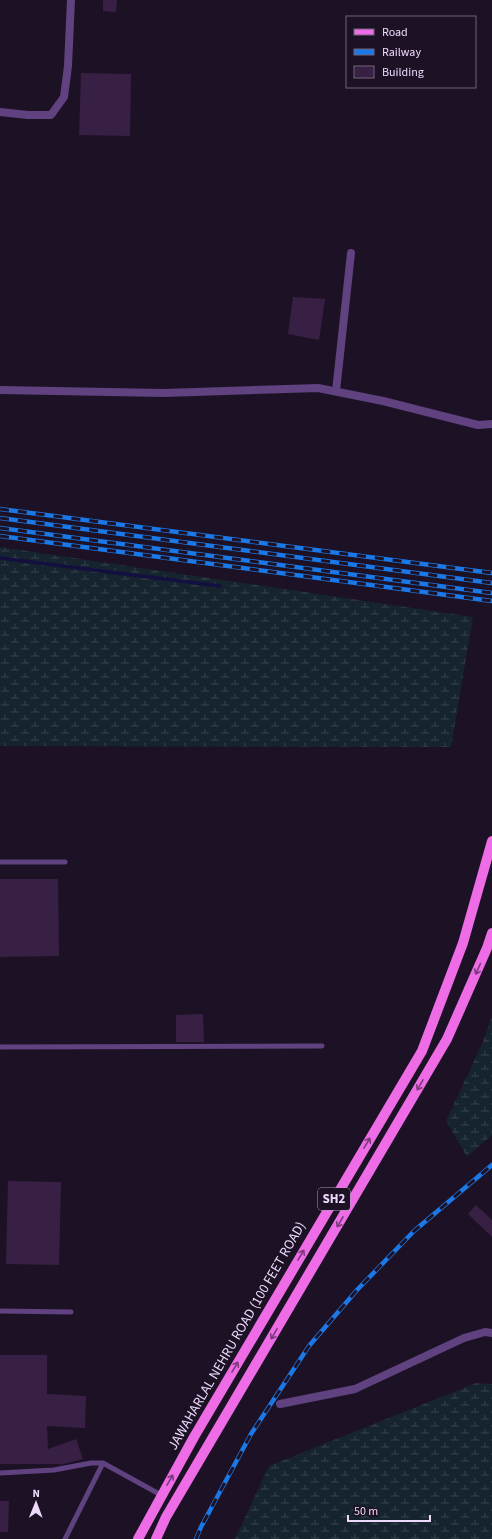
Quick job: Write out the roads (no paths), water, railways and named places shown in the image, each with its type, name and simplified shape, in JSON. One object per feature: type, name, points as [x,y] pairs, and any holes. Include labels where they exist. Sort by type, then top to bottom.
[{"type":"main road","name":"JAWAHARLAL NEHRU ROAD (100 FEET ROAD)","points":[[138,1539],[161,1495],[422,1050],[464,943],[492,841]]},
{"type":"main road","name":"JAWAHARLAL NEHRU ROAD (100 FEET ROAD)","points":[[156,1539],[166,1517],[447,1039],[487,948],[492,933]]},
{"type":"street","points":[[0,112],[28,115],[51,115],[64,98],[68,66],[71,0]]},
{"type":"street","points":[[336,391],[351,253]]},
{"type":"street","points":[[0,390],[164,393],[318,388],[383,401],[478,425],[492,424]]},
{"type":"street","points":[[280,1404],[355,1389],[464,1338],[485,1332],[492,1333]]},
{"type":"lane","points":[[0,862],[64,862]]},
{"type":"lane","points":[[0,1047],[322,1046]]},
{"type":"lane","points":[[0,1311],[71,1312]]},
{"type":"lane","points":[[0,1473],[54,1470],[91,1463],[103,1463],[161,1495]]},
{"type":"lane","points":[[65,1539],[103,1463]]},
{"type":"waterway","points":[[0,558],[220,586]]},
{"type":"railway","points":[[0,509],[492,573]]},
{"type":"railway","points":[[0,518],[492,583]]},
{"type":"railway","points":[[0,528],[492,593]]},
{"type":"railway","points":[[0,536],[492,601]]},
{"type":"railway","points":[[196,1539],[251,1434],[309,1346],[357,1290],[414,1231],[492,1165]]}]
